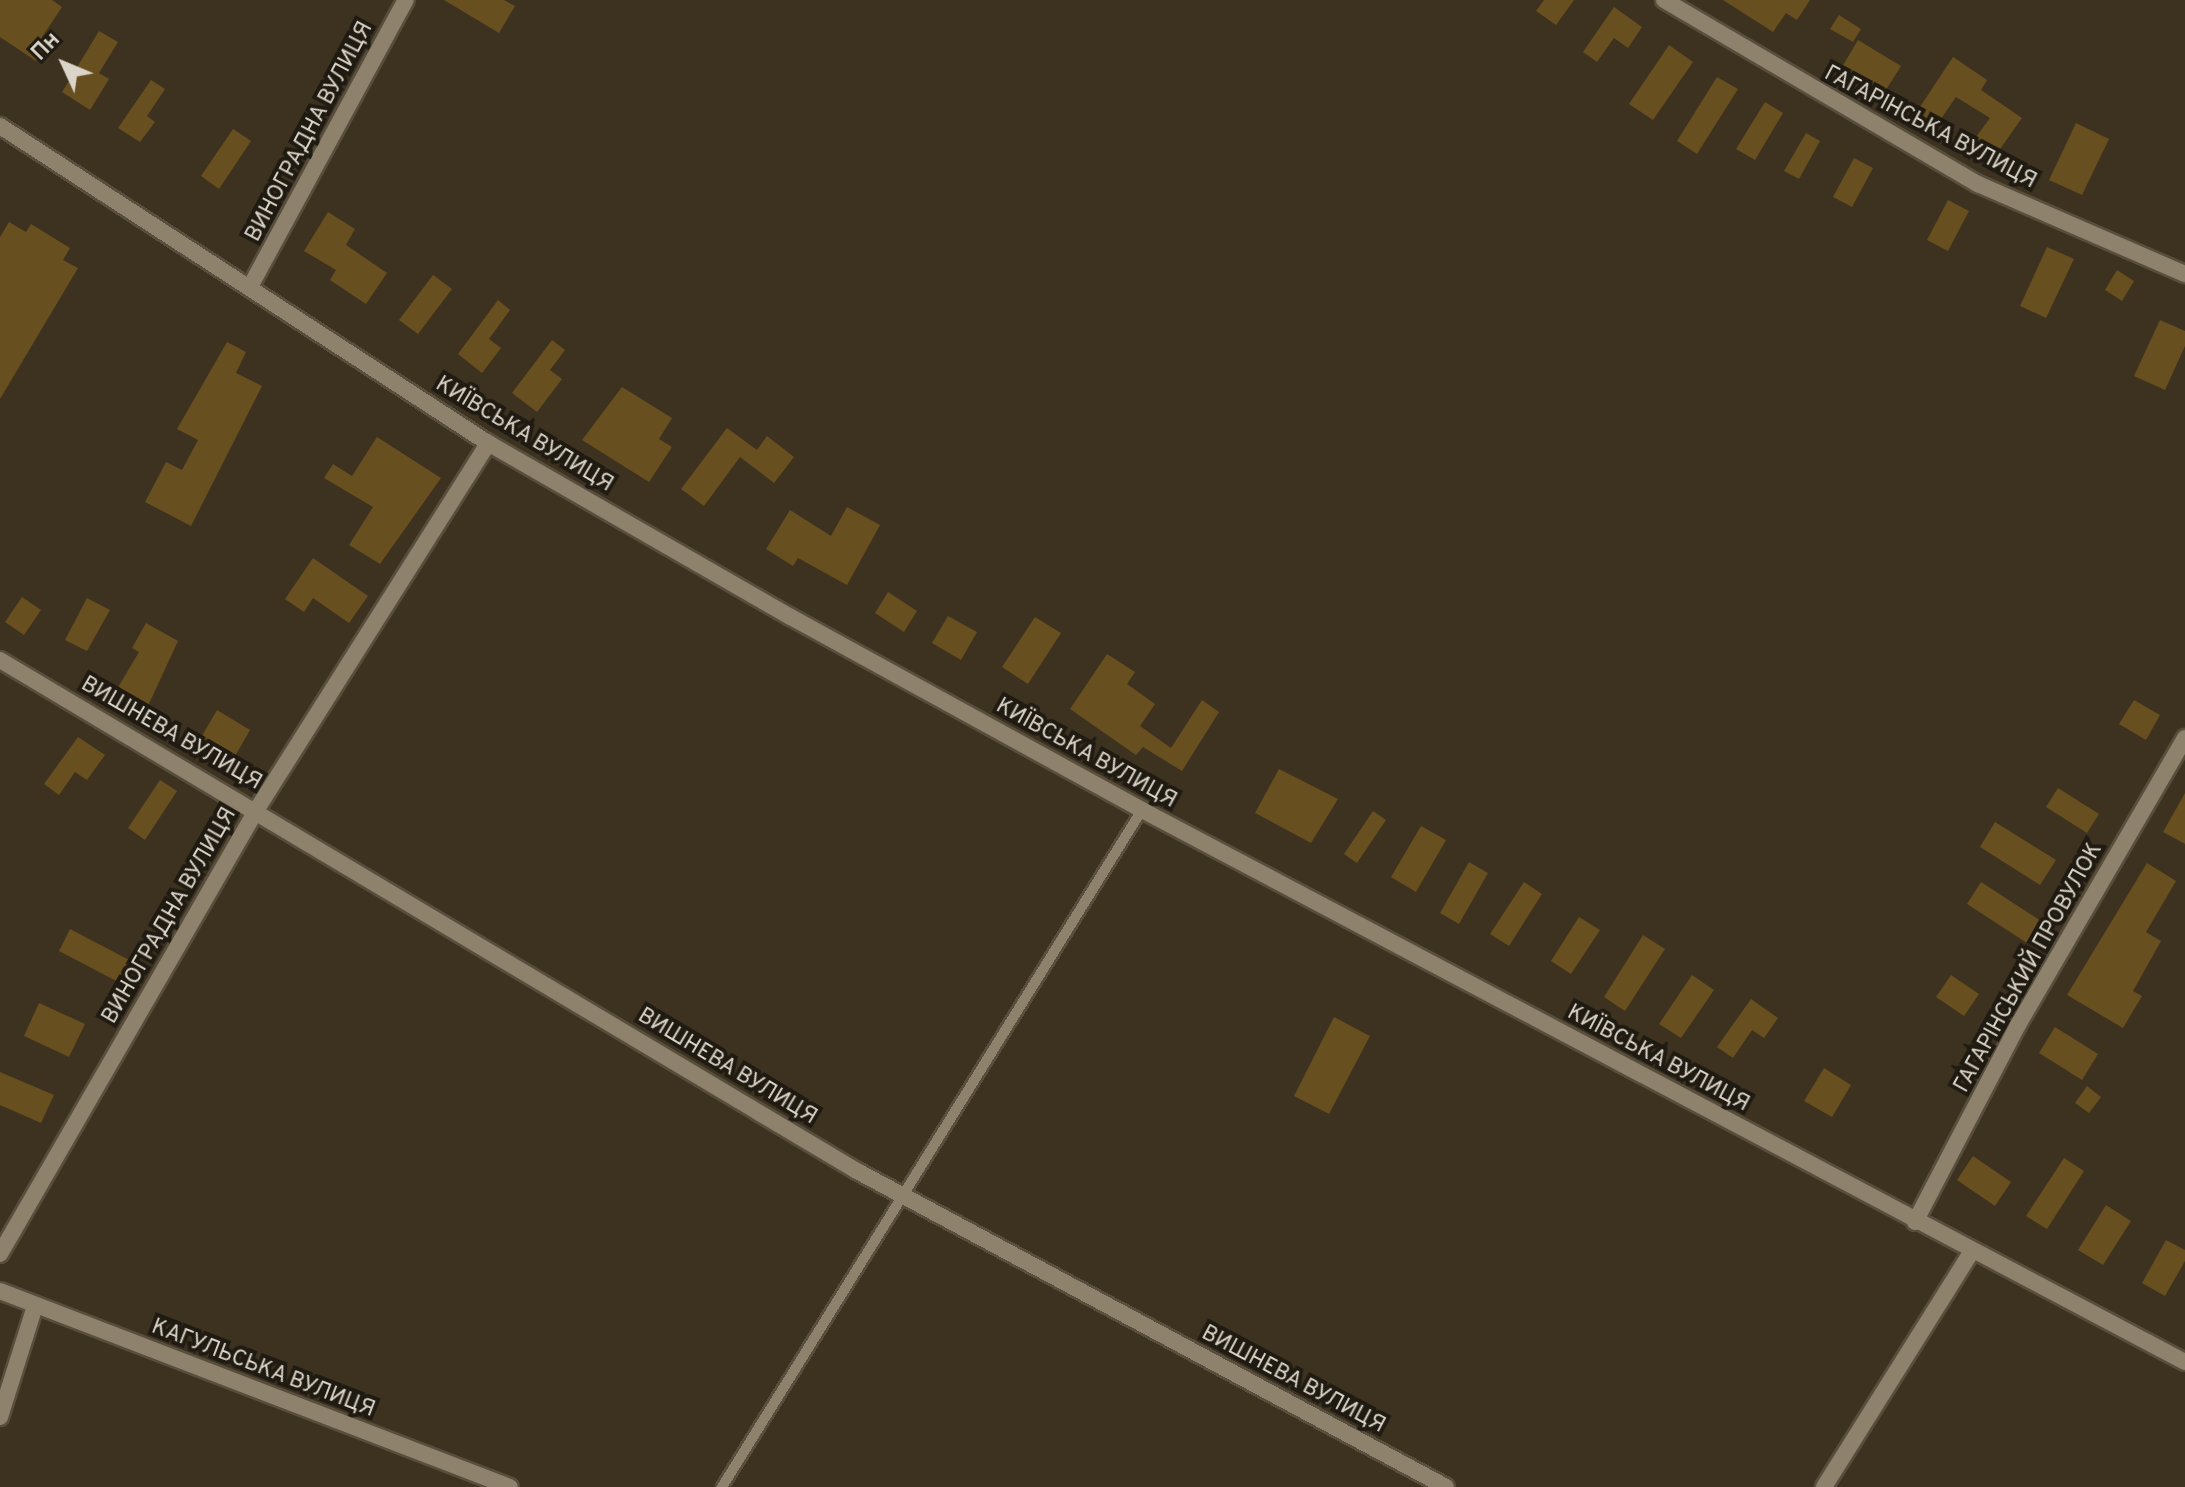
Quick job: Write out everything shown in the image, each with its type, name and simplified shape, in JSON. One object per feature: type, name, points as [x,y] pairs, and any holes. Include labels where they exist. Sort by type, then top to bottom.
[{"type":"street","name":"ВИНОГРАДНА ВУЛИЦЯ","points":[[251,285],[406,0]]},
{"type":"street","name":"ГАГАРІНСЬКА ВУЛИЦЯ","points":[[1664,0],[1978,184],[2185,274]]},
{"type":"street","name":"КИЇВСЬКА ВУЛИЦЯ","points":[[0,126],[251,285],[488,443],[1142,810],[1915,1222],[2185,1362]]},
{"type":"street","name":"ВИНОГРАДНА ВУЛИЦЯ","points":[[0,1254],[257,809],[488,443]]},
{"type":"street","name":"ВИШНЕВА ВУЛИЦЯ","points":[[0,660],[257,809],[901,1195],[1446,1487]]},
{"type":"street","name":"ГАГАРІНСЬКИЙ ПРОВУЛОК","points":[[1915,1222],[2018,1025],[2185,738]]},
{"type":"street","points":[[1824,1487],[1972,1251]]},
{"type":"street","name":"КАГУЛЬСЬКА ВУЛИЦЯ","points":[[0,1291],[510,1487]]},
{"type":"street","points":[[0,1417],[35,1306]]},
{"type":"lane","points":[[722,1487],[1142,810]]},
{"type":"building","points":[[0,0],[52,0],[62,7],[42,37],[50,42],[36,61],[0,37]]},
{"type":"building","points":[[444,0],[504,0],[515,6],[499,33]]},
{"type":"building","points":[[1544,0],[1574,0],[1556,25],[1536,11]]},
{"type":"building","points":[[1723,0],[1810,0],[1797,20],[1786,13],[1773,32]]},
{"type":"building","points":[[1614,7],[1642,27],[1628,48],[1614,38],[1597,62],[1583,52]]},
{"type":"building","points":[[1839,15],[1861,29],[1853,42],[1830,29]]},
{"type":"building","points":[[99,31],[118,42],[99,73],[109,79],[90,110],[62,92]]},
{"type":"building","points":[[1858,40],[1901,66],[1884,93],[1842,67]]},
{"type":"building","points":[[1669,45],[1693,62],[1653,120],[1629,104]]},
{"type":"building","points":[[1953,57],[1987,80],[1981,90],[2022,118],[1993,159],[1971,144],[1990,118],[1956,97],[1936,126],[1916,113]]},
{"type":"building","points":[[1717,77],[1738,89],[1697,154],[1677,141]]},
{"type":"building","points":[[151,80],[165,89],[147,116],[155,122],[140,142],[118,128]]},
{"type":"building","points":[[1765,102],[1783,113],[1755,160],[1736,149]]},
{"type":"building","points":[[2076,123],[2109,139],[2082,195],[2049,180]]},
{"type":"building","points":[[233,129],[251,141],[219,189],[201,176]]},
{"type":"building","points":[[1806,133],[1820,141],[1799,179],[1784,171]]},
{"type":"building","points":[[1854,158],[1873,168],[1852,207],[1833,197]]},
{"type":"building","points":[[1948,200],[1969,211],[1948,251],[1927,240]]},
{"type":"building","points":[[328,212],[355,229],[346,245],[387,273],[366,304],[330,280],[336,270],[304,251]]},
{"type":"building","points":[[9,222],[26,232],[31,224],[70,248],[63,260],[78,268],[0,399],[0,237]]},
{"type":"building","points":[[2047,247],[2074,259],[2046,318],[2020,306]]},
{"type":"building","points":[[2117,270],[2134,281],[2122,301],[2105,290]]},
{"type":"building","points":[[433,275],[452,289],[418,334],[399,320]]},
{"type":"building","points":[[498,300],[510,310],[489,339],[501,348],[482,373],[458,354]]},
{"type":"building","points":[[2160,320],[2185,331],[2185,346],[2165,390],[2134,376]]},
{"type":"building","points":[[552,340],[565,350],[550,370],[562,379],[537,412],[512,393]]},
{"type":"building","points":[[227,342],[246,352],[236,373],[262,386],[191,526],[145,502],[166,462],[182,470],[198,440],[177,429]]},
{"type":"building","points":[[622,387],[672,418],[659,439],[672,447],[649,482],[582,440]]},
{"type":"building","points":[[727,428],[757,450],[767,436],[794,457],[774,483],[740,457],[704,506],[681,489]]},
{"type":"building","points":[[377,437],[441,478],[380,564],[349,545],[373,507],[324,478],[333,464],[352,476]]},
{"type":"building","points":[[847,507],[880,525],[847,585],[798,558],[793,566],[766,549],[790,510],[831,536]]},
{"type":"building","points":[[313,558],[368,596],[349,623],[313,598],[304,612],[285,599]]},
{"type":"building","points":[[888,592],[917,611],[904,632],[875,613]]},
{"type":"building","points":[[22,597],[41,610],[24,635],[5,622]]},
{"type":"building","points":[[87,598],[110,610],[87,651],[65,640]]},
{"type":"building","points":[[948,616],[977,632],[961,660],[932,643]]},
{"type":"building","points":[[1035,617],[1061,633],[1028,684],[1002,667]]},
{"type":"building","points":[[146,623],[178,641],[147,708],[117,689],[139,652],[132,648]]},
{"type":"building","points":[[1107,654],[1135,672],[1127,684],[1155,704],[1140,726],[1171,748],[1202,700],[1219,712],[1182,771],[1143,747],[1136,755],[1070,709]]},
{"type":"building","points":[[2134,700],[2160,715],[2146,740],[2119,724]]},
{"type":"building","points":[[217,710],[250,730],[230,765],[196,746]]},
{"type":"building","points":[[78,737],[105,755],[87,780],[75,772],[59,795],[44,784]]},
{"type":"building","points":[[1279,769],[1338,799],[1311,843],[1255,813]]},
{"type":"building","points":[[160,780],[177,791],[145,840],[128,828]]},
{"type":"building","points":[[2058,788],[2099,814],[2087,833],[2046,807]]},
{"type":"building","points":[[2185,793],[2185,844],[2163,832]]},
{"type":"building","points":[[1373,811],[1386,820],[1357,863],[1344,854]]},
{"type":"building","points":[[1995,822],[2056,860],[2040,885],[1980,847]]},
{"type":"building","points":[[1421,826],[1446,840],[1416,892],[1391,877]]},
{"type":"building","points":[[1469,862],[1488,873],[1459,924],[1440,913]]},
{"type":"building","points":[[2147,863],[2176,881],[2146,932],[2161,941],[2133,991],[2142,996],[2123,1028],[2067,995]]},
{"type":"building","points":[[1524,882],[1542,894],[1509,946],[1490,934]]},
{"type":"building","points":[[1981,882],[2041,921],[2027,943],[1967,904]]},
{"type":"building","points":[[1579,917],[1600,930],[1571,974],[1551,961]]},
{"type":"building","points":[[70,929],[133,962],[122,984],[59,951]]},
{"type":"building","points":[[1643,935],[1665,949],[1625,1011],[1604,997]]},
{"type":"building","points":[[1692,975],[1714,990],[1681,1038],[1659,1024]]},
{"type":"building","points":[[1951,975],[1979,994],[1964,1016],[1936,997]]},
{"type":"building","points":[[1751,999],[1778,1018],[1764,1038],[1752,1030],[1733,1058],[1717,1047]]},
{"type":"building","points":[[39,1003],[85,1024],[69,1057],[24,1036]]},
{"type":"building","points":[[1334,1017],[1370,1036],[1329,1114],[1294,1096]]},
{"type":"building","points":[[2055,1027],[2098,1054],[2082,1080],[2039,1053]]},
{"type":"building","points":[[1824,1068],[1851,1085],[1832,1117],[1804,1101]]},
{"type":"building","points":[[0,1072],[54,1095],[41,1123],[0,1105]]},
{"type":"building","points":[[2087,1086],[2101,1097],[2089,1113],[2075,1103]]},
{"type":"building","points":[[1973,1156],[2011,1182],[1995,1206],[1957,1180]]},
{"type":"building","points":[[2064,1158],[2084,1171],[2047,1229],[2026,1216]]},
{"type":"building","points":[[2106,1205],[2131,1221],[2103,1265],[2078,1250]]},
{"type":"building","points":[[2166,1240],[2185,1250],[2185,1261],[2165,1296],[2142,1283]]}]
